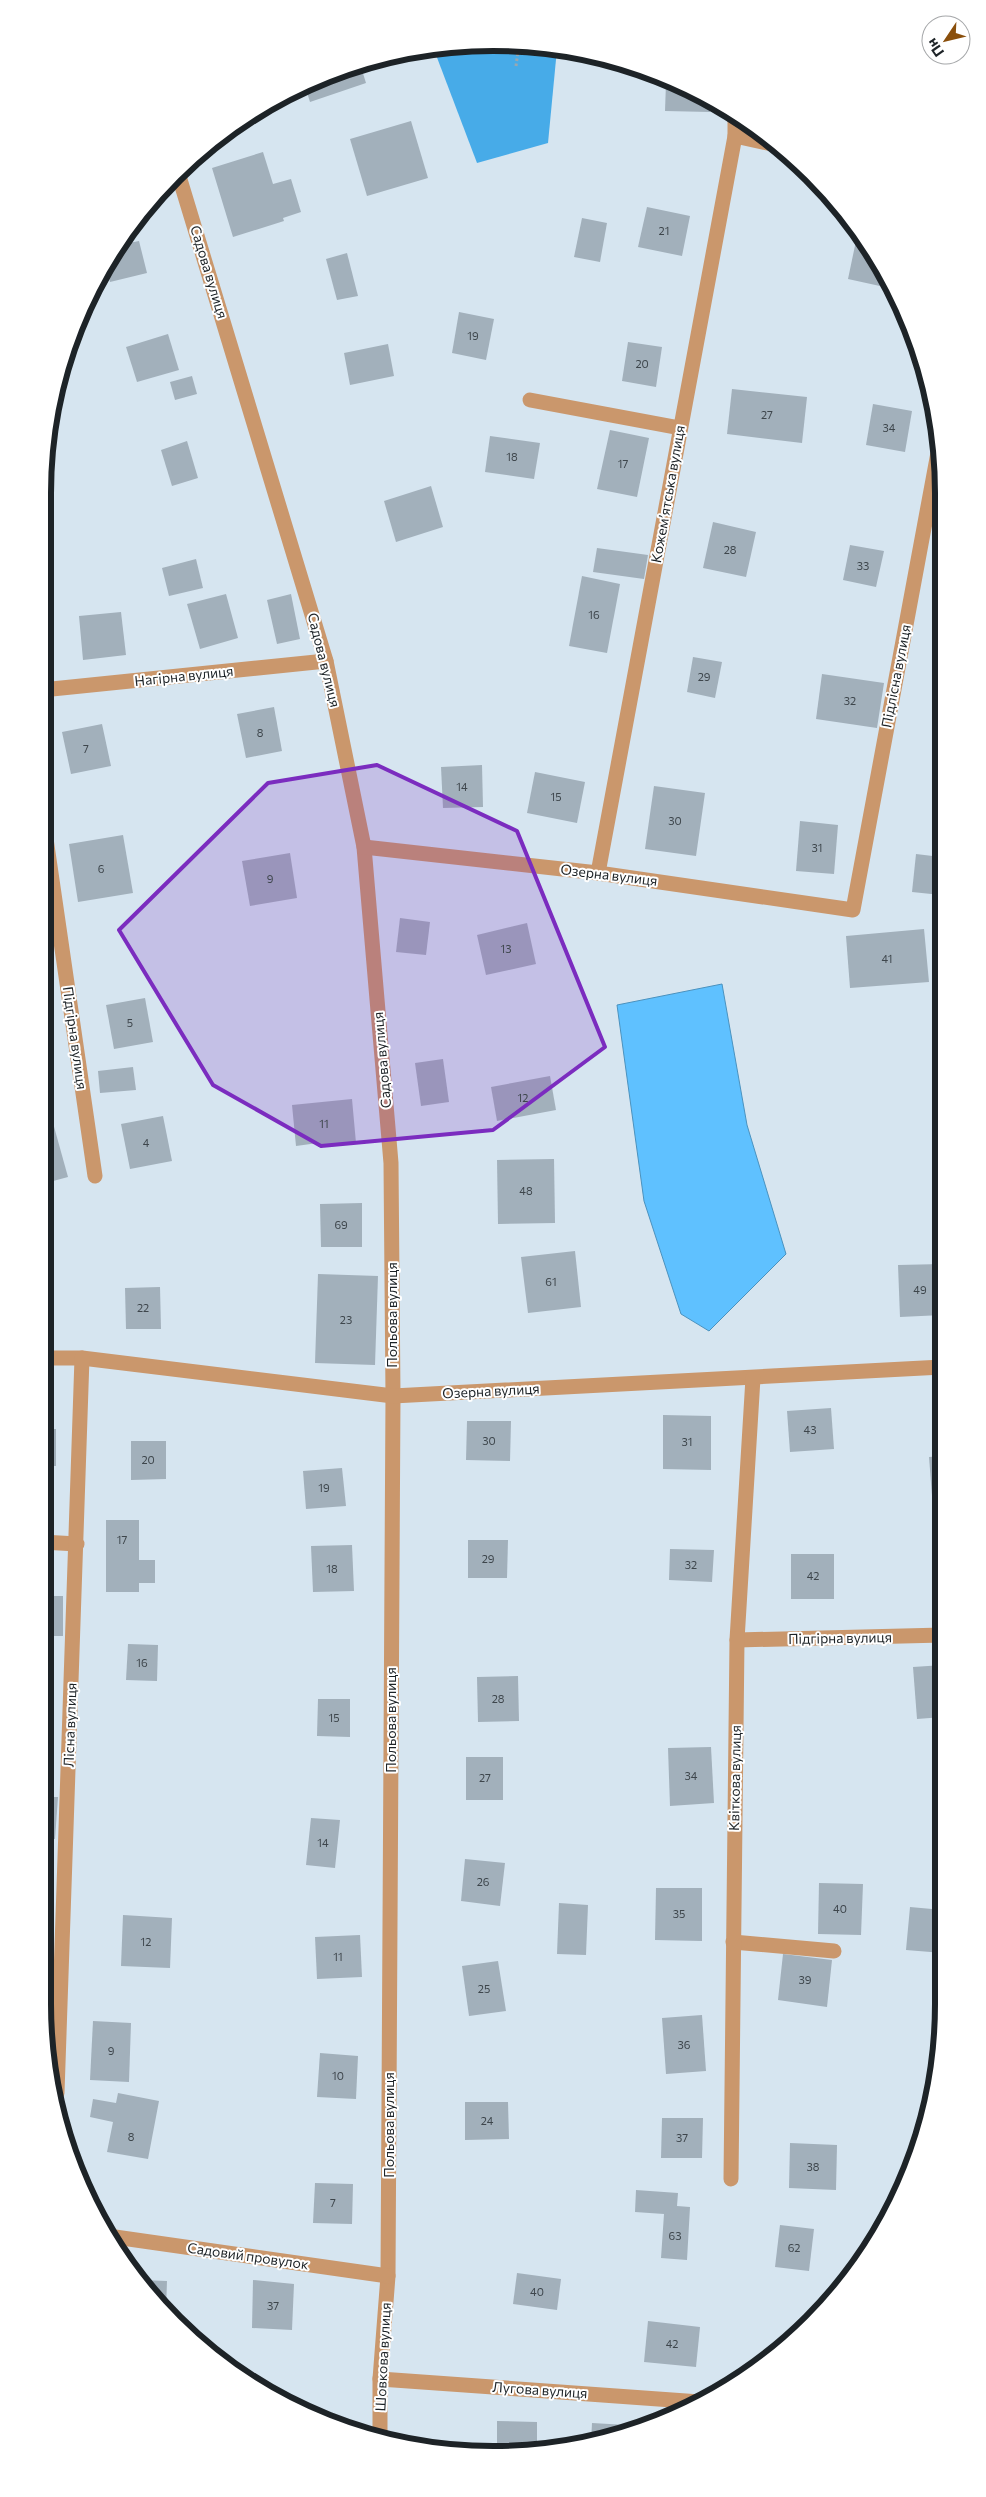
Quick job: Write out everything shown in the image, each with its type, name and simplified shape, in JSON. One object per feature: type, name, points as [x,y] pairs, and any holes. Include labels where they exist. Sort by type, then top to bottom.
[{"type":"street","name":"Кожемʼятська вулиця","points":[[598,873],[734,136],[735,124]]},
{"type":"street","points":[[734,136],[760,141]]},
{"type":"street","name":"Садова вулиця","points":[[181,181],[326,661],[364,847],[391,1163]]},
{"type":"street","points":[[530,400],[680,428]]},
{"type":"street","name":"Підлісна вулиця","points":[[853,910],[934,473]]},
{"type":"street","name":"Нагірна вулиця","points":[[51,689],[326,661]]},
{"type":"street","name":"Озерна вулиця","points":[[364,847],[598,873],[853,910]]},
{"type":"street","name":"Підгірна вулиця","points":[[51,874],[95,1176]]},
{"type":"street","name":"Польова вулиця","points":[[388,2276],[393,1396],[391,1163]]},
{"type":"street","name":"Озерна вулиця","points":[[51,1358],[82,1358],[393,1396],[935,1367]]},
{"type":"street","name":"Лісна вулиця","points":[[58,2077],[82,1358]]},
{"type":"street","name":"Квіткова вулиця","points":[[731,2179],[737,1640],[753,1378]]},
{"type":"street","points":[[51,1543],[77,1544]]},
{"type":"street","name":"Підгірна вулиця","points":[[737,1640],[935,1635]]},
{"type":"street","points":[[734,1942],[834,1951]]},
{"type":"street","name":"Садовий провулок","points":[[118,2237],[388,2276]]},
{"type":"street","name":"Шовкова вулиця","points":[[380,2431],[380,2379],[388,2276]]},
{"type":"street","name":"Лугова вулиця","points":[[380,2379],[686,2401]]},
{"type":"path","points":[[516,66],[518,52]]},
{"type":"highlighted area","points":[[377,765],[517,831],[605,1047],[493,1130],[321,1146],[213,1085],[119,930],[268,783]]},
{"type":"shaded area","points":[[493,51],[556,56],[548,143],[477,163],[436,55]]},
{"type":"shaded area","points":[[722,984],[747,1125],[786,1254],[709,1331],[681,1314],[644,1201],[617,1005]]},
{"type":"building","points":[[362,71],[366,83],[310,102],[307,93]]},
{"type":"building","points":[[666,87],[710,108],[710,112],[665,111]]},
{"type":"building","points":[[411,121],[428,178],[367,196],[350,139]]},
{"type":"building","points":[[263,152],[273,184],[291,179],[301,212],[283,218],[284,221],[233,237],[212,168]]},
{"type":"building","points":[[647,207],[690,216],[682,256],[638,247]]},
{"type":"building","points":[[582,218],[607,223],[600,262],[574,257]]},
{"type":"building","points":[[139,241],[147,273],[110,282],[108,275],[110,272],[130,243]]},
{"type":"building","points":[[856,242],[883,287],[848,279]]},
{"type":"building","points":[[347,253],[358,296],[337,300],[326,259]]},
{"type":"building","points":[[459,312],[494,319],[486,360],[452,353]]},
{"type":"building","points":[[168,334],[179,370],[137,382],[126,347]]},
{"type":"building","points":[[628,342],[662,347],[656,387],[622,381]]},
{"type":"building","points":[[388,344],[394,376],[350,385],[344,353]]},
{"type":"building","points":[[192,376],[197,394],[175,400],[170,382]]},
{"type":"building","points":[[732,389],[807,397],[802,443],[727,434]]},
{"type":"building","points":[[873,404],[912,411],[905,452],[866,445]]},
{"type":"building","points":[[610,430],[649,438],[637,497],[597,489]]},
{"type":"building","points":[[490,436],[540,443],[534,479],[485,472]]},
{"type":"building","points":[[187,441],[198,478],[172,486],[161,450]]},
{"type":"building","points":[[431,486],[443,527],[396,542],[384,501]]},
{"type":"building","points":[[713,522],[756,532],[746,577],[703,568]]},
{"type":"building","points":[[850,545],[884,551],[876,587],[843,580]]},
{"type":"building","points":[[597,548],[648,555],[644,579],[593,572]]},
{"type":"building","points":[[196,559],[203,588],[169,596],[162,568]]},
{"type":"building","points":[[582,576],[620,584],[607,653],[569,646]]},
{"type":"building","points":[[226,594],[238,638],[200,649],[187,604]]},
{"type":"building","points":[[291,594],[300,639],[277,644],[267,600]]},
{"type":"building","points":[[121,612],[126,655],[83,660],[79,616]]},
{"type":"building","points":[[693,657],[722,662],[715,698],[687,692]]},
{"type":"building","points":[[822,674],[884,683],[877,728],[816,719]]},
{"type":"building","points":[[274,707],[282,751],[246,758],[237,714]]},
{"type":"building","points":[[102,724],[111,766],[71,774],[62,732]]},
{"type":"building","points":[[482,765],[483,807],[443,808],[441,767]]},
{"type":"building","points":[[535,772],[585,782],[577,823],[527,813]]},
{"type":"building","points":[[654,786],[705,793],[696,856],[645,849]]},
{"type":"building","points":[[800,821],[838,825],[834,874],[796,871]]},
{"type":"building","points":[[123,835],[133,893],[78,902],[69,844]]},
{"type":"building","points":[[290,853],[297,898],[250,906],[242,861]]},
{"type":"building","points":[[916,854],[935,856],[935,894],[912,892]]},
{"type":"building","points":[[400,918],[430,922],[426,955],[396,952]]},
{"type":"building","points":[[527,923],[536,964],[486,975],[477,935]]},
{"type":"building","points":[[924,929],[929,982],[850,988],[846,936]]},
{"type":"building","points":[[145,998],[153,1042],[114,1049],[106,1005]]},
{"type":"building","points":[[443,1059],[449,1102],[421,1106],[415,1063]]},
{"type":"building","points":[[133,1067],[136,1090],[100,1093],[98,1071]]},
{"type":"building","points":[[550,1076],[556,1110],[497,1121],[491,1087]]},
{"type":"building","points":[[352,1099],[356,1143],[318,1147],[318,1143],[296,1146],[292,1105]]},
{"type":"building","points":[[163,1116],[172,1161],[130,1169],[121,1124]]},
{"type":"building","points":[[53,1123],[68,1177],[51,1182],[51,1124]]},
{"type":"building","points":[[554,1159],[555,1223],[498,1224],[497,1160]]},
{"type":"building","points":[[362,1203],[362,1247],[321,1247],[320,1204]]},
{"type":"building","points":[[575,1251],[581,1307],[528,1313],[521,1257]]},
{"type":"building","points":[[935,1264],[935,1315],[900,1317],[898,1265]]},
{"type":"building","points":[[318,1274],[378,1276],[375,1365],[315,1363]]},
{"type":"building","points":[[160,1287],[161,1329],[126,1329],[125,1288]]},
{"type":"building","points":[[831,1408],[834,1449],[790,1452],[787,1411]]},
{"type":"building","points":[[663,1415],[711,1416],[711,1470],[663,1469]]},
{"type":"building","points":[[467,1421],[511,1421],[510,1461],[466,1460]]},
{"type":"building","points":[[51,1429],[56,1429],[56,1466],[51,1466]]},
{"type":"building","points":[[131,1441],[166,1441],[166,1479],[131,1480]]},
{"type":"building","points":[[929,1457],[935,1457],[935,1496],[932,1496]]},
{"type":"building","points":[[342,1468],[346,1506],[306,1509],[303,1471]]},
{"type":"building","points":[[106,1520],[139,1520],[139,1560],[155,1560],[155,1583],[139,1583],[139,1592],[106,1592]]},
{"type":"building","points":[[468,1540],[508,1540],[507,1578],[468,1578]]},
{"type":"building","points":[[352,1545],[354,1591],[313,1592],[311,1546]]},
{"type":"building","points":[[670,1549],[714,1550],[712,1582],[669,1580]]},
{"type":"building","points":[[791,1554],[834,1554],[834,1599],[791,1599]]},
{"type":"building","points":[[51,1596],[63,1596],[63,1636],[51,1636]]},
{"type":"building","points":[[128,1644],[158,1645],[157,1681],[126,1680]]},
{"type":"building","points":[[935,1666],[935,1718],[917,1719],[913,1667]]},
{"type":"building","points":[[518,1676],[519,1721],[478,1722],[477,1677]]},
{"type":"building","points":[[318,1699],[350,1699],[350,1737],[317,1736]]},
{"type":"building","points":[[711,1747],[714,1803],[670,1806],[668,1748]]},
{"type":"building","points":[[466,1757],[503,1757],[503,1800],[466,1800]]},
{"type":"building","points":[[51,1797],[58,1797],[55,1839],[51,1839]]},
{"type":"building","points":[[311,1818],[340,1820],[335,1868],[306,1865]]},
{"type":"building","points":[[465,1859],[505,1863],[500,1906],[461,1901]]},
{"type":"building","points":[[819,1883],[863,1884],[861,1935],[818,1934]]},
{"type":"building","points":[[656,1888],[702,1888],[702,1941],[655,1940]]},
{"type":"building","points":[[559,1903],[588,1905],[586,1955],[557,1954]]},
{"type":"building","points":[[910,1907],[935,1909],[935,1952],[906,1950]]},
{"type":"building","points":[[123,1915],[172,1918],[170,1968],[121,1966]]},
{"type":"building","points":[[360,1935],[362,1977],[317,1979],[315,1937]]},
{"type":"building","points":[[783,1954],[832,1960],[827,2007],[778,2000]]},
{"type":"building","points":[[498,1961],[506,2011],[469,2016],[462,1966]]},
{"type":"building","points":[[702,2015],[706,2071],[666,2074],[662,2018]]},
{"type":"building","points":[[93,2021],[131,2023],[129,2082],[90,2080]]},
{"type":"building","points":[[320,2053],[358,2056],[356,2099],[317,2097]]},
{"type":"building","points":[[118,2093],[159,2101],[148,2159],[107,2152],[113,2122],[90,2117],[93,2099],[116,2103]]},
{"type":"building","points":[[465,2102],[508,2102],[509,2139],[465,2140]]},
{"type":"building","points":[[662,2118],[703,2118],[702,2158],[661,2158]]},
{"type":"building","points":[[790,2143],[837,2145],[836,2190],[789,2188]]},
{"type":"building","points":[[315,2183],[353,2184],[352,2224],[313,2223]]},
{"type":"building","points":[[636,2190],[678,2193],[677,2206],[690,2207],[687,2260],[661,2258],[664,2214],[635,2212]]},
{"type":"building","points":[[780,2225],[814,2229],[809,2271],[775,2267]]},
{"type":"building","points":[[517,2273],[561,2279],[557,2310],[513,2304]]},
{"type":"building","points":[[149,2280],[167,2281],[166,2301]]},
{"type":"building","points":[[253,2280],[294,2284],[292,2330],[252,2328]]},
{"type":"building","points":[[648,2321],[700,2327],[696,2367],[644,2362]]},
{"type":"building","points":[[497,2421],[537,2422],[537,2443],[497,2446]]},
{"type":"building","points":[[592,2423],[626,2425],[607,2431],[591,2434]]}]
